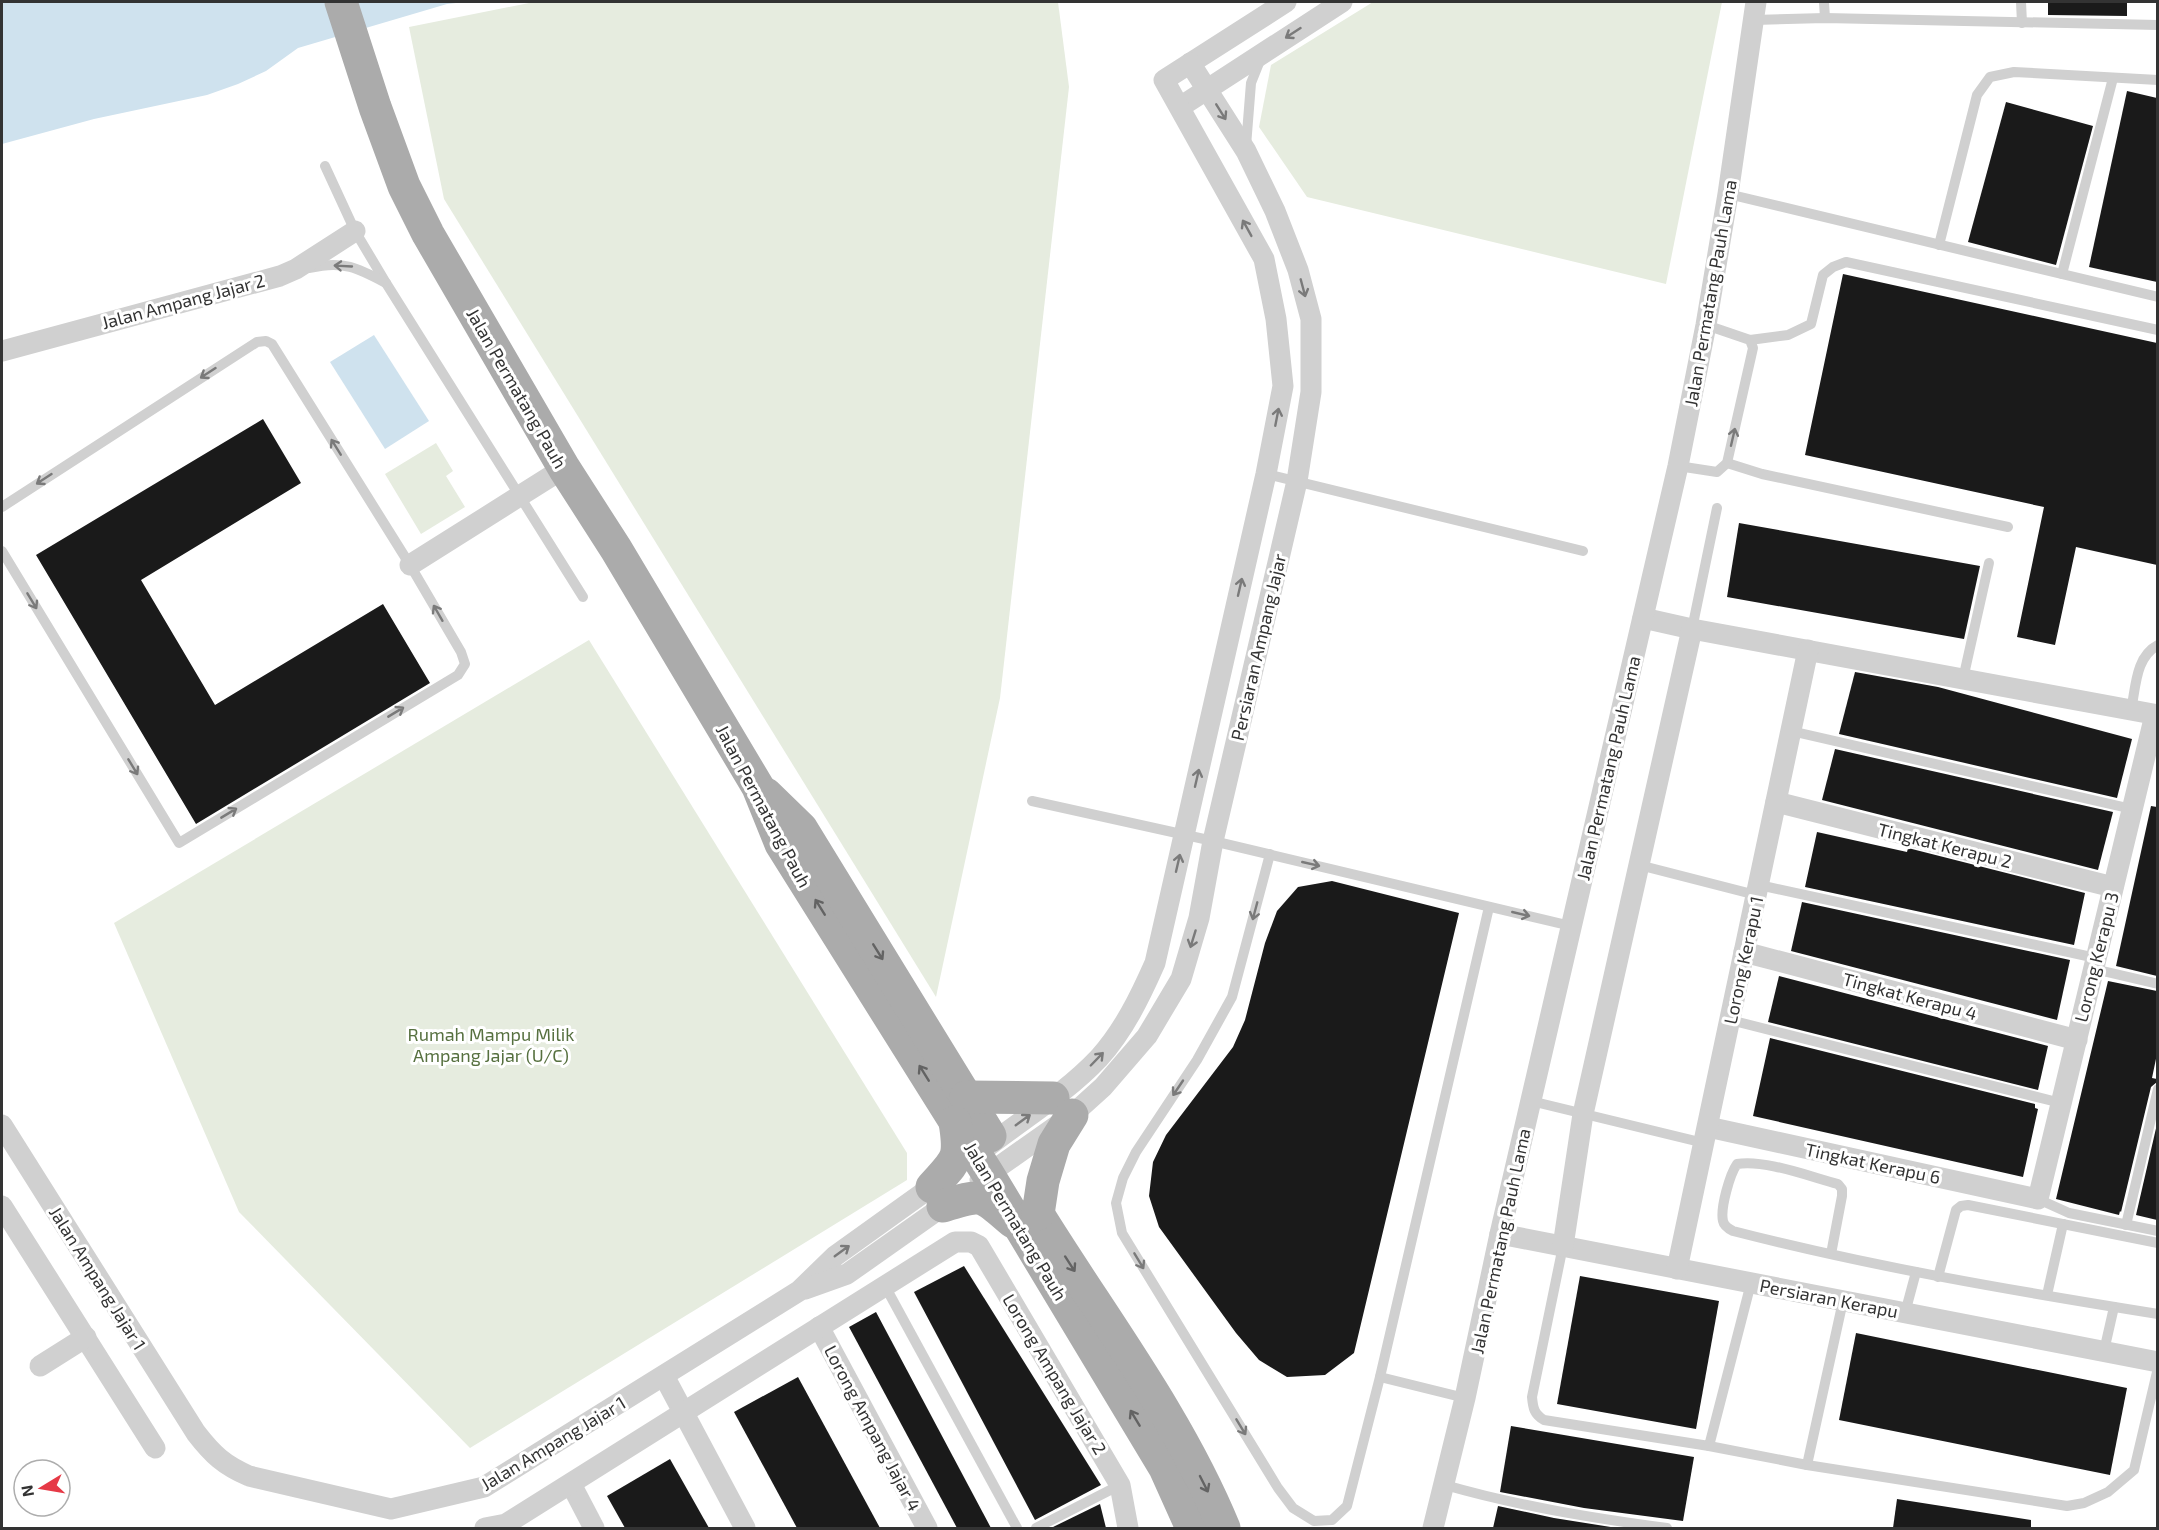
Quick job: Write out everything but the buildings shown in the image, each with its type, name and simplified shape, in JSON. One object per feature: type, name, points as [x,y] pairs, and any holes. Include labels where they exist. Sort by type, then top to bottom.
[{"type":"main road","name":"Jalan Permatang Pauh","points":[[341,2],[375,107],[404,186],[434,244],[564,468],[616,549],[758,787],[781,844],[961,1110],[1029,1221],[1166,1468],[1192,1528]]},
{"type":"main road","points":[[1029,1221],[1054,1144],[1062,1106],[961,1110],[955,1161],[938,1196],[986,1199],[1029,1221],[1179,1435],[1212,1499],[1224,1528]]},
{"type":"street","points":[[1190,63],[1286,2]]},
{"type":"street","points":[[1180,107],[1342,2]]},
{"type":"street","name":"Jalan Permatang Pauh Lama","points":[[1433,1528],[1466,1398],[1500,1234],[1678,466],[1706,325],[1755,11]]},
{"type":"street","name":"Persiaran Ampang Jajar","points":[[991,1158],[1062,1106],[1103,1087],[1147,1036],[1181,979],[1199,918],[1213,841],[1297,481],[1311,392],[1311,319],[1298,270],[1275,212],[1246,151],[1190,63],[1164,80],[1264,259],[1276,319],[1283,386],[1266,474],[1155,963],[1136,1005],[1115,1037],[1062,1106]]},
{"type":"street","name":"Jalan Ampang Jajar 2","points":[[2,351],[280,276],[296,269],[355,231]]},
{"type":"street","points":[[410,566],[564,468]]},
{"type":"street","points":[[1642,618],[2156,715]]},
{"type":"street","points":[[1563,1246],[1583,1114],[1692,629]]},
{"type":"street","name":"Lorong Kerapu 1","points":[[1677,1269],[1808,650]]},
{"type":"street","name":"Lorong Kerapu 3","points":[[2038,1200],[2156,715]]},
{"type":"street","name":"Tingkat Kerapu 2","points":[[1776,802],[2113,887]]},
{"type":"street","name":"Tingkat Kerapu 4","points":[[1744,952],[2077,1040]]},
{"type":"street","name":"Jalan Ampang Jajar 1","points":[[2,1125],[196,1433],[212,1453],[228,1467],[249,1476],[391,1509],[484,1487],[799,1291],[835,1256],[938,1196],[991,1158]]},
{"type":"street","name":"Tingkat Kerapu 6","points":[[1706,1135],[2038,1200]]},
{"type":"street","points":[[2,1206],[156,1448]]},
{"type":"street","name":"Persiaran Kerapu","points":[[1500,1234],[2157,1362]]},
{"type":"street","name":"Lorong Ampang Jajar 2","points":[[885,1286],[955,1242],[971,1242],[979,1246],[1120,1485],[1128,1528]]},
{"type":"street","points":[[500,1527],[885,1286]]},
{"type":"street","name":"Lorong Ampang Jajar 4","points":[[819,1327],[927,1528]]},
{"type":"street","points":[[40,1366],[86,1337]]},
{"type":"street","points":[[664,1376],[745,1528]]},
{"type":"street","points":[[571,1484],[594,1528]]},
{"type":"lane","points":[[1824,2],[1824,18]]},
{"type":"lane","points":[[2021,2],[2022,23]]},
{"type":"lane","points":[[1755,11],[1824,18],[2157,25]]},
{"type":"lane","points":[[1246,151],[1251,83],[1263,52]]},
{"type":"lane","points":[[1939,245],[1977,95],[1990,77],[2014,72],[2157,80]]},
{"type":"lane","points":[[2062,274],[2113,78]]},
{"type":"lane","points":[[325,166],[355,231],[386,283],[583,597]]},
{"type":"lane","points":[[1728,194],[2157,297]]},
{"type":"lane","points":[[1706,325],[1750,340],[1788,335],[1811,324],[1823,275],[1833,267],[1846,262],[2157,330]]},
{"type":"lane","points":[[296,269],[322,265],[353,266],[386,283]]},
{"type":"lane","points":[[1678,466],[1717,471],[1727,463],[1753,348],[1750,340]]},
{"type":"lane","points":[[2,507],[257,342],[266,341],[273,344],[410,566],[461,652],[465,664],[458,675],[179,843],[2,551]]},
{"type":"lane","points":[[1727,463],[1762,474],[2008,527]]},
{"type":"lane","points":[[1266,474],[1583,551]]},
{"type":"lane","points":[[1692,629],[1717,508]]},
{"type":"lane","points":[[1963,679],[1989,563]]},
{"type":"lane","points":[[2131,710],[2142,658],[2157,645]]},
{"type":"lane","points":[[1791,731],[2132,809]]},
{"type":"lane","points":[[1032,801],[1270,854],[1571,926]]},
{"type":"lane","points":[[1270,854],[1232,997],[1197,1060],[1136,1152],[1123,1178],[1116,1203],[1122,1233],[1278,1488],[1293,1508],[1314,1521],[1332,1520],[1347,1506],[1380,1377],[1489,907]]},
{"type":"lane","points":[[1639,865],[2095,963],[2157,984]]},
{"type":"lane","points":[[1730,1020],[2061,1103]]},
{"type":"lane","points":[[2126,1225],[2157,1089]]},
{"type":"lane","points":[[1531,1101],[1583,1114],[1706,1135]]},
{"type":"lane","points":[[1831,1254],[1842,1196],[1842,1188],[1838,1184],[1765,1165],[1748,1162],[1737,1164],[1728,1186],[1723,1214],[1726,1227],[1733,1232],[1831,1254],[1916,1272],[2157,1314]]},
{"type":"lane","points":[[2038,1200],[2069,1213],[2157,1231]]},
{"type":"lane","points":[[1938,1276],[1956,1210],[1961,1206],[1968,1205],[2157,1243]]},
{"type":"lane","points":[[2047,1295],[2063,1224]]},
{"type":"lane","points":[[1563,1246],[1532,1396],[1536,1415],[1544,1420],[1709,1446],[1807,1466],[2067,1506],[2084,1503],[2108,1492],[2133,1470],[2157,1368]]},
{"type":"lane","points":[[1905,1313],[1916,1272]]},
{"type":"lane","points":[[1709,1446],[1751,1283]]},
{"type":"lane","points":[[885,1286],[1017,1528]]},
{"type":"lane","points":[[1807,1466],[1843,1301]]},
{"type":"lane","points":[[2104,1352],[2114,1307]]},
{"type":"lane","points":[[1380,1377],[1466,1398]]},
{"type":"lane","points":[[1036,1528],[1120,1485]]},
{"type":"lane","points":[[1444,1485],[1490,1498],[1575,1515],[1667,1528]]},
{"type":"green space","points":[[534,2],[1058,2],[1069,87],[1000,698],[936,997],[444,199],[409,27]]},
{"type":"green space","points":[[1373,2],[1722,2],[1666,284],[1307,197],[1259,127],[1271,65]]},
{"type":"green space","points":[[436,443],[453,471],[446,476],[465,507],[421,534],[385,474]]},
{"type":"green space","name":"Rumah Mampu Milik Ampang Jajar (U/C)","points":[[589,640],[907,1153],[907,1180],[470,1448],[239,1212],[114,923]]},
{"type":"water","points":[[2,2],[465,2],[447,4],[298,48],[266,71],[207,95],[94,119],[2,144]]},
{"type":"water","points":[[374,335],[429,421],[385,449],[330,362]]}]
